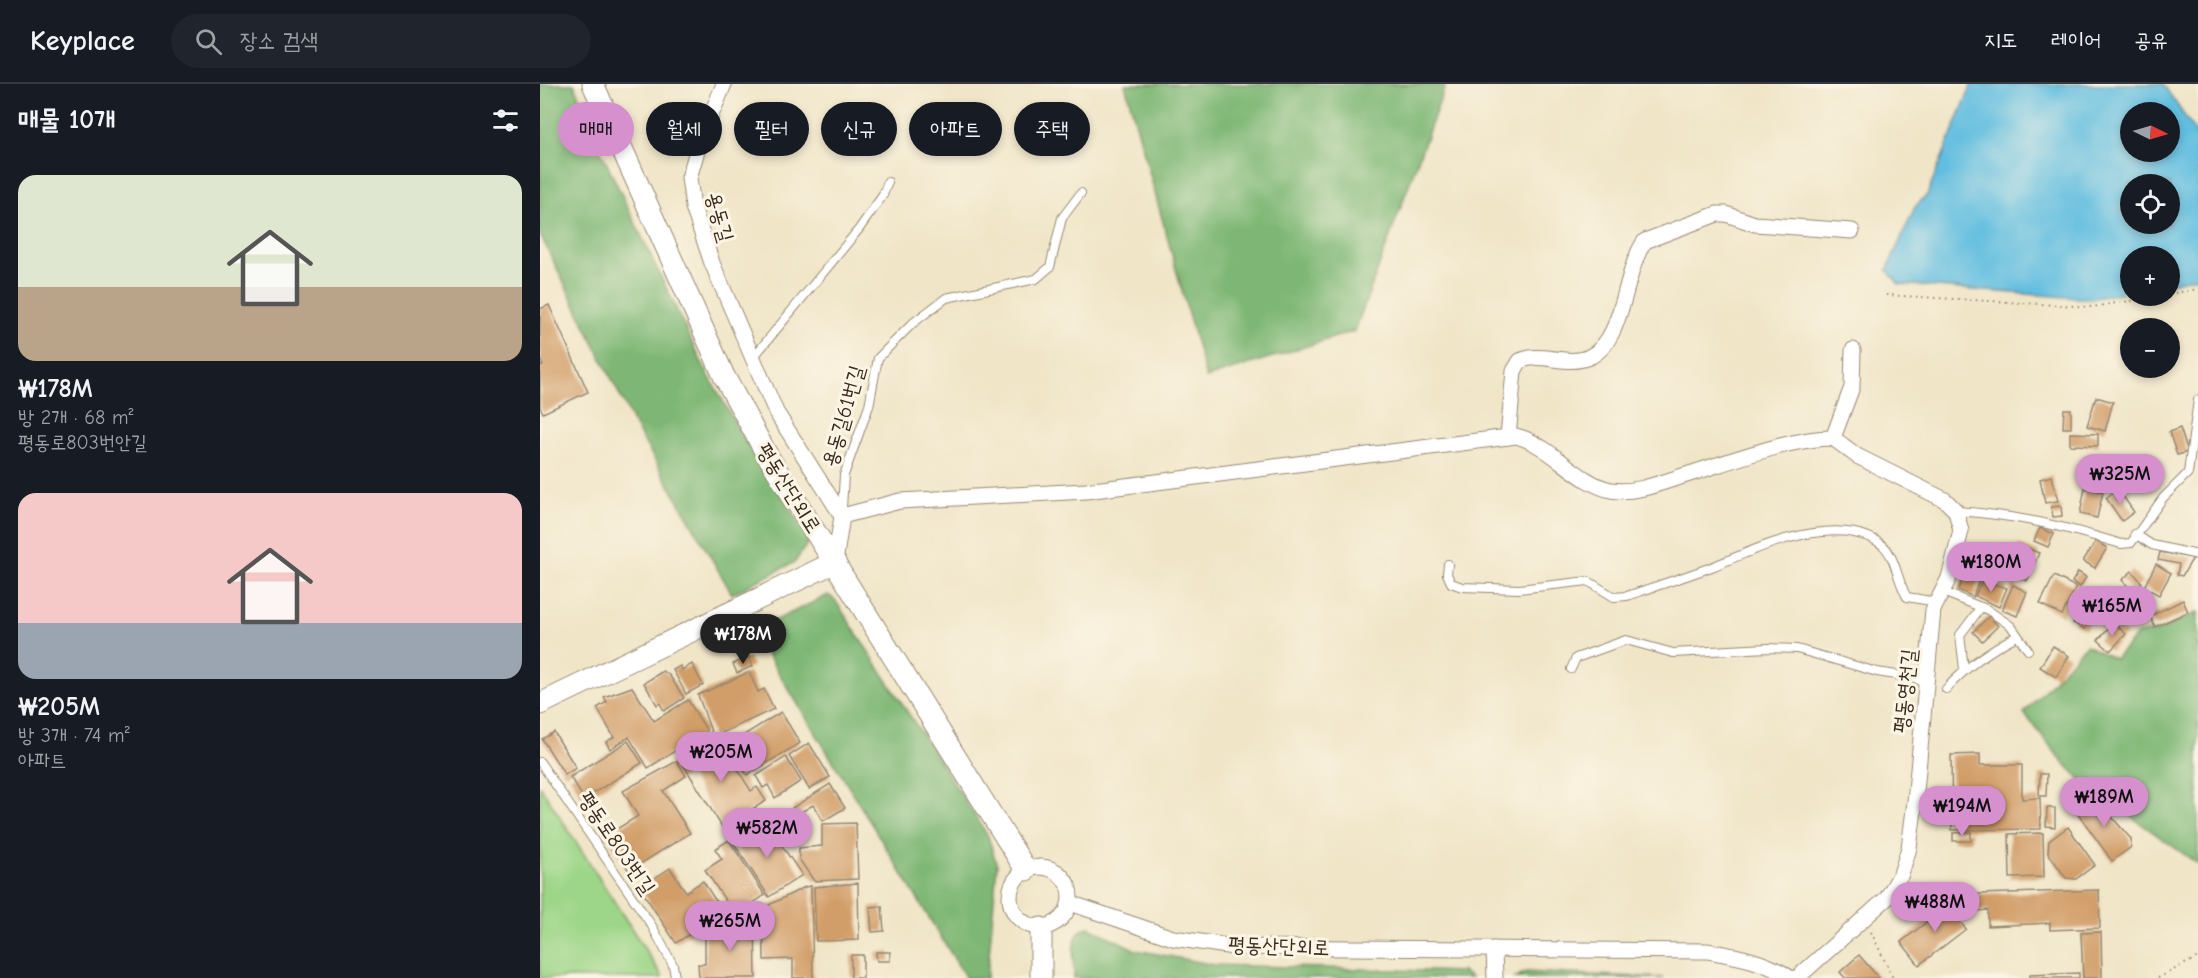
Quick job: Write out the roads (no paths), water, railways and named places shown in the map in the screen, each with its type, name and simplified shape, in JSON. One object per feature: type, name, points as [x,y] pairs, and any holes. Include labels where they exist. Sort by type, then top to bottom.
[{"type":"street","name":"평동산단외로","points":[[593,84],[724,376],[766,453],[1026,870]]},
{"type":"street","name":"용동길","points":[[724,84],[699,144],[689,178],[693,207],[712,263],[776,412],[842,516]]},
{"type":"street","points":[[1508,437],[1513,378],[1520,361],[1532,358],[1581,360],[1599,351],[1613,330],[1645,241],[1717,214],[1726,214],[1755,224],[1852,231]]},
{"type":"street","points":[[1833,438],[1852,387],[1852,350]]},
{"type":"street","points":[[540,704],[835,562],[842,516],[900,501],[1109,488],[1508,437],[1524,438],[1599,486],[1621,491],[1640,489],[1820,438],[1833,438],[1857,456],[1945,500],[1956,511]]},
{"type":"street","name":"평동영천길","points":[[1797,978],[1887,898],[1901,874],[1909,848],[1934,610],[1949,578],[1961,531],[1956,511]]},
{"type":"street","points":[[1045,867],[1062,875],[1068,883],[1070,903],[1060,920],[1041,928],[1021,921],[1010,903],[1013,884],[1026,870],[1045,867]]},
{"type":"street","name":"평동산단외로","points":[[1070,903],[1173,938],[1234,947],[1707,951],[1739,956],[1777,969],[1790,978]]},
{"type":"street","points":[[1041,928],[1041,978]]},
{"type":"street","points":[[1494,949],[1495,978]]},
{"type":"lane","points":[[752,360],[859,229],[883,195],[888,182]]},
{"type":"lane","name":"용동길61번길","points":[[842,516],[840,497],[844,475],[869,406],[878,358],[913,323],[946,298],[1036,279],[1050,267],[1062,218],[1081,193]]},
{"type":"lane","points":[[1956,511],[2026,518],[2121,544],[2131,543],[2135,534],[2163,498],[2188,473],[2198,400]]},
{"type":"lane","points":[[1448,564],[1447,574],[1451,583],[1462,587],[1545,588],[1588,580],[1614,597],[1627,596],[1778,543],[1822,532],[1846,532],[1866,536],[1882,544],[1895,567],[1899,584],[1907,597],[1940,597],[1982,607],[2011,626],[2028,650]]},
{"type":"lane","points":[[2135,534],[2152,545],[2198,555]]},
{"type":"lane","points":[[1964,669],[1960,635],[1982,607]]},
{"type":"lane","points":[[1946,689],[1964,669],[1991,649],[2017,636]]},
{"type":"lane","points":[[1571,669],[1576,658],[1626,640],[1673,653],[1768,648],[1797,649],[1877,672],[1916,678],[1927,687]]},
{"type":"lane","name":"평동로803번길","points":[[540,762],[652,926],[673,965],[675,978]]},
{"type":"water","points":[[1972,84],[2163,84],[2175,102],[2120,102],[2120,162],[2180,162],[2180,109],[2198,136],[2198,277],[2180,281],[2180,246],[2120,246],[2120,293],[2091,299],[1899,284],[1887,270],[1915,207],[1927,195]]}]
